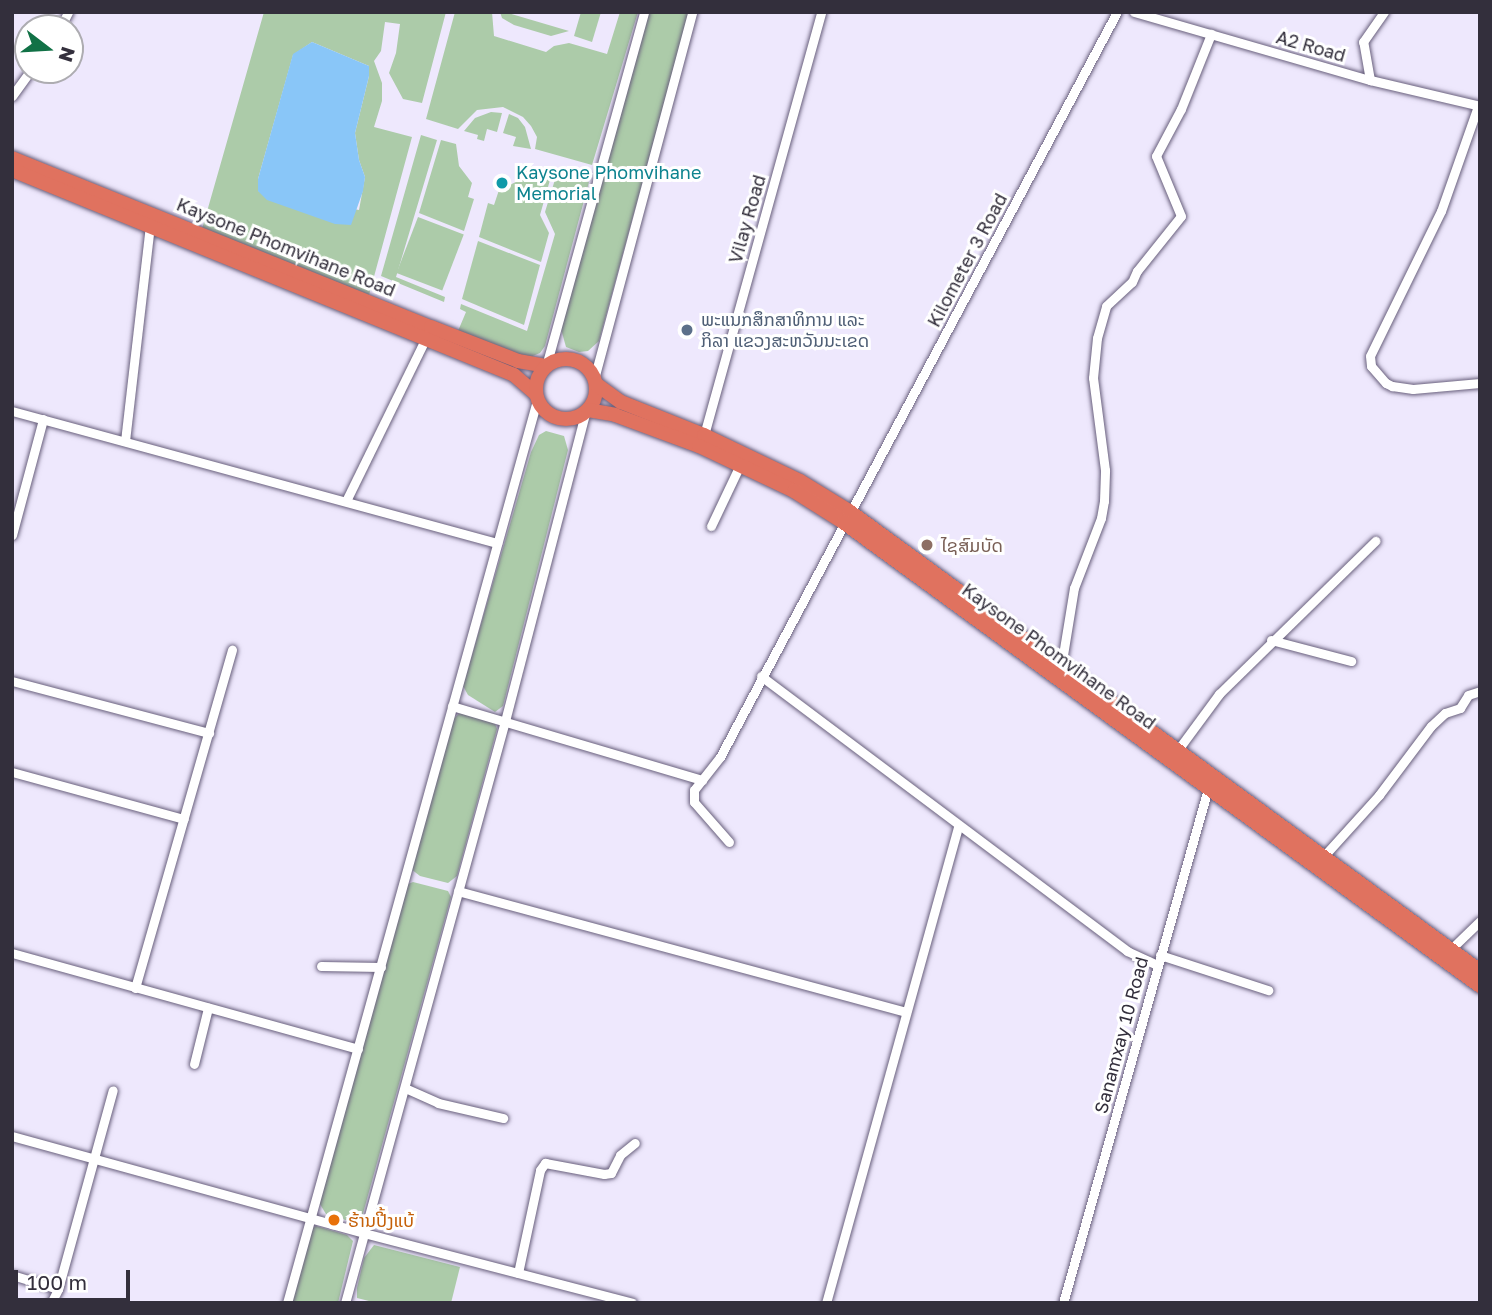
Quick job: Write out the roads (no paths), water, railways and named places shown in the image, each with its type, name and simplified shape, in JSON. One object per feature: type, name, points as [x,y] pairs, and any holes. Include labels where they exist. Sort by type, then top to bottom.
[{"type":"highway","name":"Kaysone Phomvihane Road","points":[[12,158],[436,337],[514,375],[536,397]]},
{"type":"highway","name":"Kaysone Phomvihane Road","points":[[12,170],[436,337],[546,366]]},
{"type":"highway","points":[[562,359],[584,365],[595,382],[596,395],[586,412],[575,419],[558,419],[547,414],[536,397],[537,379],[546,366],[562,359]]},
{"type":"highway","name":"Kaysone Phomvihane Road","points":[[595,382],[621,402],[704,435],[800,481],[1211,783],[1480,986]]},
{"type":"highway","name":"Kaysone Phomvihane Road","points":[[586,412],[615,415],[699,446],[846,516]]},
{"type":"highway","name":"Kaysone Phomvihane Road","points":[[983,616],[1058,664],[1178,751],[1211,783],[1323,857],[1480,971]]},
{"type":"street","points":[[546,366],[644,12]]},
{"type":"street","points":[[595,382],[692,12]]},
{"type":"street","name":"Vilay Road","points":[[704,435],[821,12]]},
{"type":"street","name":"Kilometer 3 Road","points":[[702,780],[720,757],[846,516],[1117,12]]},
{"type":"street","name":"A2 Road","points":[[1134,12],[1370,80],[1479,106]]},
{"type":"street","points":[[1370,80],[1363,42],[1384,12]]},
{"type":"street","points":[[1058,664],[1063,655],[1074,588],[1101,518],[1104,501],[1105,470],[1093,378],[1097,338],[1106,306],[1132,282],[1136,271],[1181,216],[1156,156],[1181,108],[1211,34]]},
{"type":"street","points":[[1479,106],[1441,211],[1370,356],[1371,366],[1392,386],[1413,389],[1480,383]]},
{"type":"street","points":[[125,441],[150,226]]},
{"type":"street","points":[[346,502],[436,337]]},
{"type":"street","points":[[286,1303],[359,1049],[536,397]]},
{"type":"street","points":[[12,411],[497,543]]},
{"type":"street","points":[[345,1303],[505,721],[586,412]]},
{"type":"street","points":[[12,535],[43,419]]},
{"type":"street","points":[[711,526],[740,465]]},
{"type":"street","points":[[1178,751],[1219,694],[1271,640],[1375,541]]},
{"type":"street","points":[[1271,640],[1351,661]]},
{"type":"street","points":[[135,988],[232,650]]},
{"type":"street","points":[[761,676],[958,827],[1127,951],[1157,965]]},
{"type":"street","points":[[12,681],[209,733]]},
{"type":"street","points":[[1323,857],[1379,794],[1431,726],[1445,713],[1460,708],[1468,695],[1480,691]]},
{"type":"street","points":[[453,706],[702,780],[694,790],[694,802],[729,842]]},
{"type":"street","points":[[12,772],[184,818]]},
{"type":"street","name":"Sanamxay 10 Road","points":[[1063,1303],[1160,954],[1211,783]]},
{"type":"street","points":[[826,1303],[958,827]]},
{"type":"street","points":[[457,891],[906,1012]]},
{"type":"street","points":[[1451,949],[1480,921]]},
{"type":"street","points":[[12,953],[359,1049]]},
{"type":"street","points":[[1160,954],[1268,989]]},
{"type":"street","points":[[321,966],[381,967]]},
{"type":"street","points":[[194,1064],[208,1008]]},
{"type":"street","points":[[405,1088],[438,1103],[503,1118]]},
{"type":"street","points":[[51,1303],[58,1289],[113,1090]]},
{"type":"street","points":[[12,1136],[364,1233],[632,1303]]},
{"type":"street","points":[[518,1273],[540,1170],[545,1163],[611,1173],[620,1155],[635,1143]]},
{"type":"street","points":[[12,1275],[58,1289]]},
{"type":"street","points":[[588,1303],[591,1291]]},
{"type":"water","points":[[312,42],[369,66],[355,133],[365,177],[351,225],[335,224],[267,200],[258,191],[258,179],[293,54]]},
{"type":"place","name":"Kaysone Phomvihane Memorial","points":[[502,183]]},
{"type":"place","name":"ພະແນກສຶກສາທິການ ແລະ ກິລາ ແຂວງສະຫວັນນະເຂດ","points":[[687,330]]},
{"type":"place","name":"ໄຊສົມບັດ","points":[[927,545]]},
{"type":"place","name":"ຮ້ານປີ້ງແບ້","points":[[334,1220]]}]
